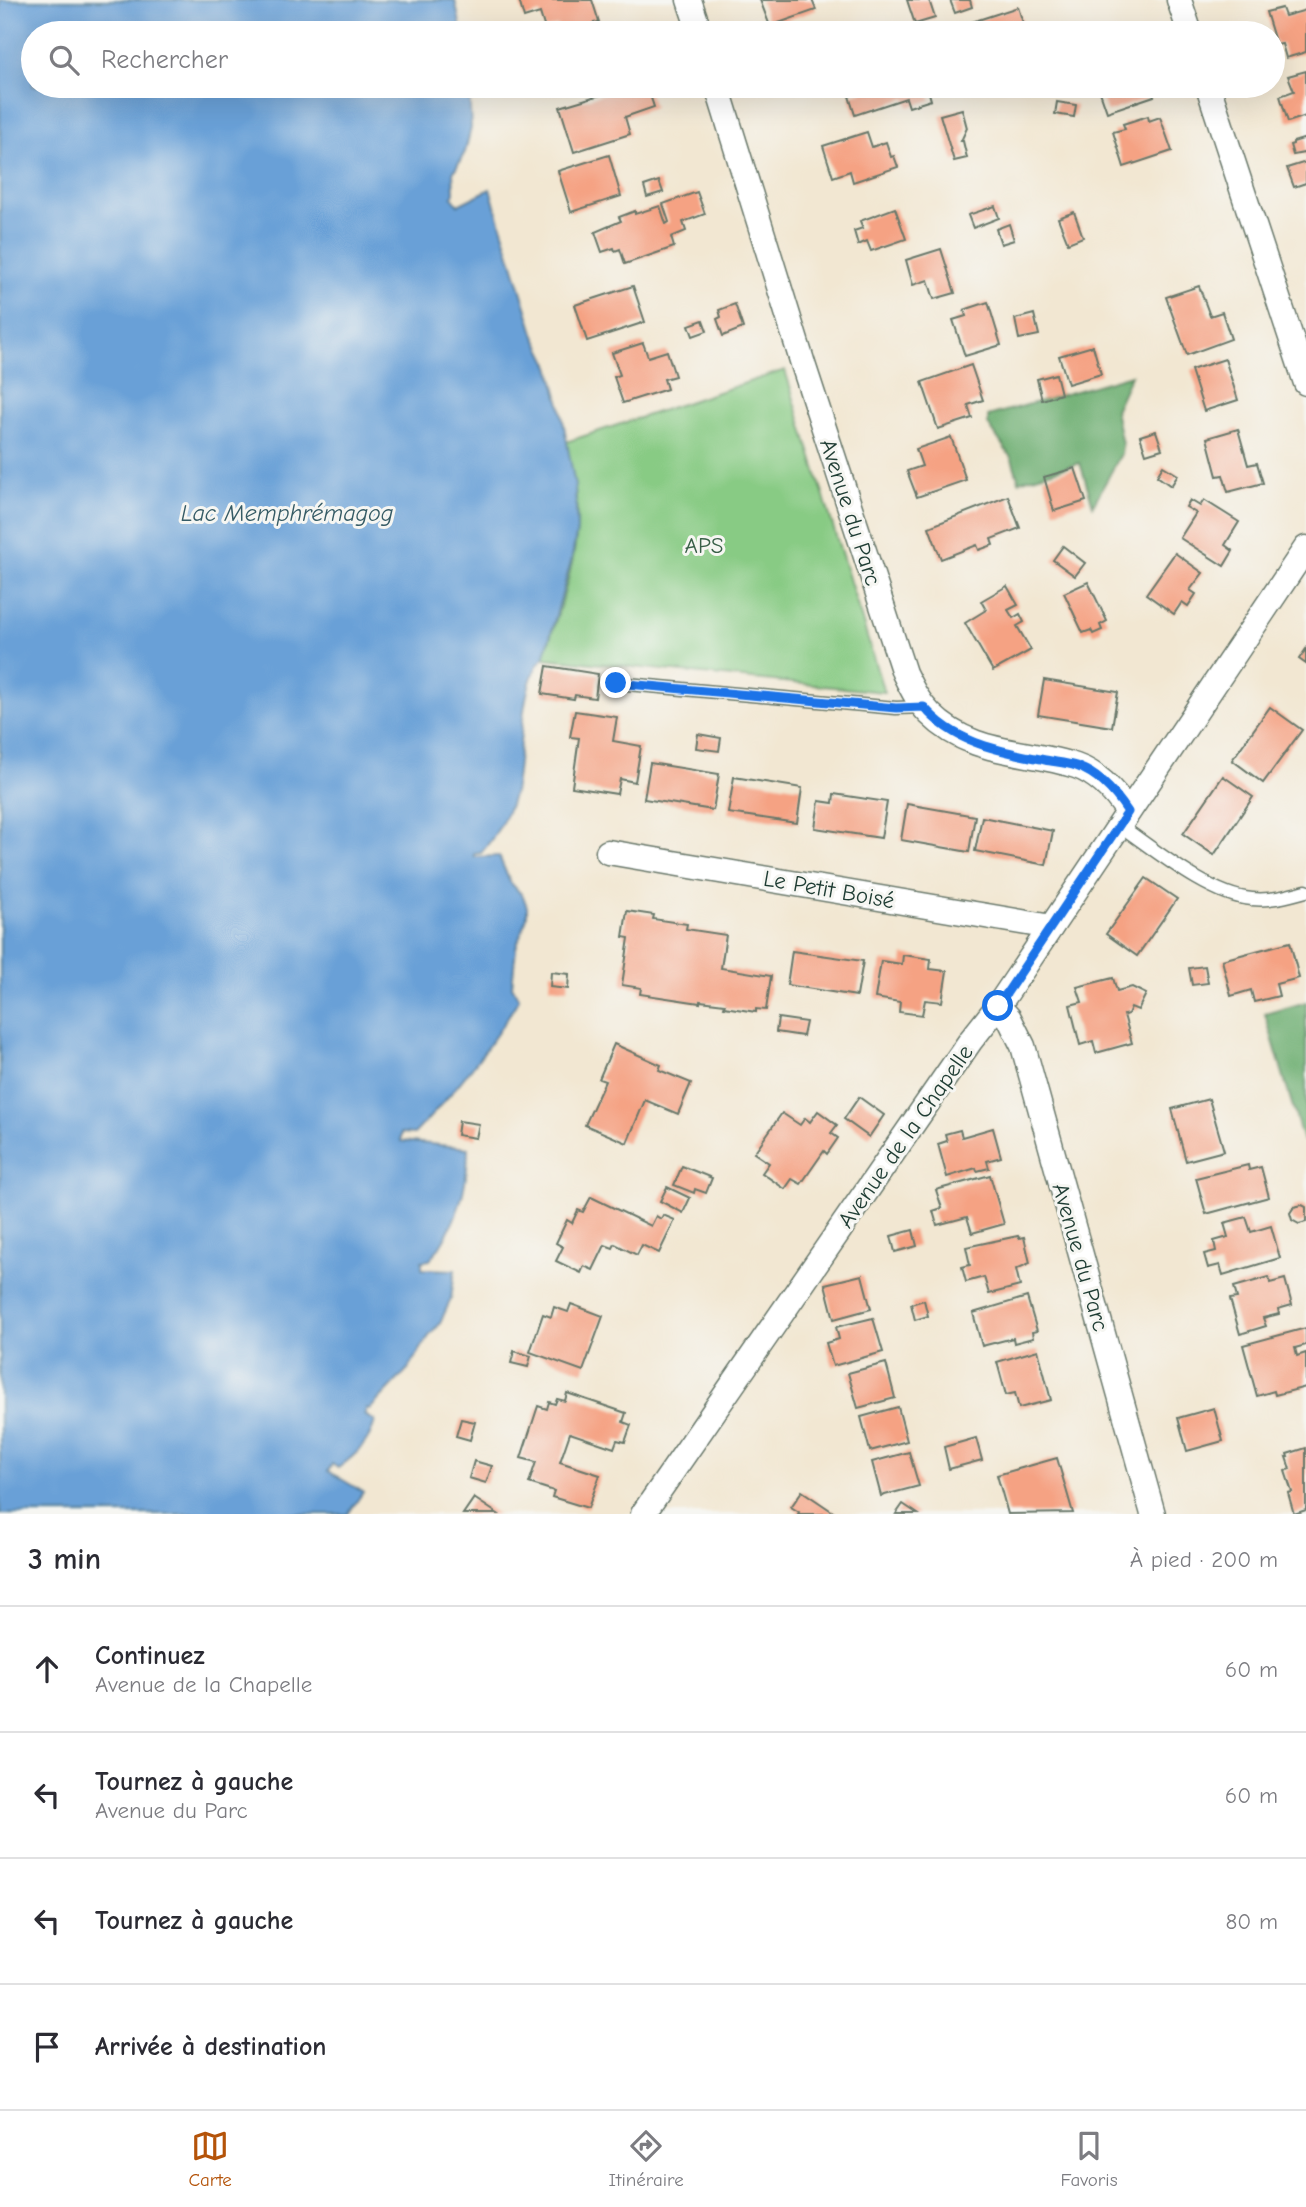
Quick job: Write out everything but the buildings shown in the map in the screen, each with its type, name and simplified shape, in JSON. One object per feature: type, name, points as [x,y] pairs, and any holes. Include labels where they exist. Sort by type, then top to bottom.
[{"type":"street","points":[[689,0],[696,21]]},
{"type":"street","points":[[1179,0],[1186,21]]},
{"type":"street","name":"Avenue du Parc","points":[[721,98],[803,364],[904,673],[915,694],[924,707],[949,730],[971,742],[996,750],[1077,766],[1106,784],[1124,818]]},
{"type":"street","points":[[1212,98],[1306,383]]},
{"type":"street","name":"Avenue de la Chapelle","points":[[643,1514],[971,1040],[998,1006],[1306,548]]},
{"type":"street","name":"Le Petit Boisé","points":[[608,852],[1051,927]]},
{"type":"street","name":"Avenue du Parc","points":[[998,1006],[1013,1024],[1023,1046],[1153,1514]]},
{"type":"lane","points":[[616,683],[896,708],[924,707]]},
{"type":"lane","points":[[1124,818],[1213,888],[1232,896],[1253,900],[1273,899],[1306,891]]},
{"type":"green space","name":"APS","points":[[785,370],[884,692],[544,658],[569,577],[576,543],[576,495],[566,442]]},
{"type":"green space","points":[[1131,375],[1115,410],[1122,444],[1121,454],[1093,505],[1080,463],[1019,481],[1012,459],[988,424],[988,416]]},
{"type":"green space","points":[[1306,1002],[1306,1140],[1303,1141],[1265,1014]]},
{"type":"water","name":"Lac Memphrémagog","points":[[0,0],[455,0],[459,21],[21,21],[21,98],[470,98],[471,128],[465,152],[453,173],[452,197],[458,205],[490,189],[535,336],[550,366],[560,404],[575,486],[577,530],[571,562],[544,658],[536,667],[530,682],[514,792],[505,817],[492,839],[481,853],[474,854],[474,857],[499,856],[510,882],[523,896],[527,907],[527,917],[516,948],[512,986],[519,999],[483,1053],[443,1103],[414,1134],[401,1133],[401,1141],[468,1148],[466,1179],[459,1207],[447,1234],[430,1260],[422,1261],[422,1269],[455,1270],[451,1299],[439,1325],[409,1368],[370,1409],[367,1408],[364,1415],[375,1421],[365,1442],[345,1463],[338,1468],[332,1464],[328,1471],[363,1492],[348,1514],[0,1514]]},
{"type":"route","points":[[616,683],[896,708],[924,707],[949,730],[971,742],[996,750],[1077,766],[1106,784],[1128,812],[998,1006]]}]
